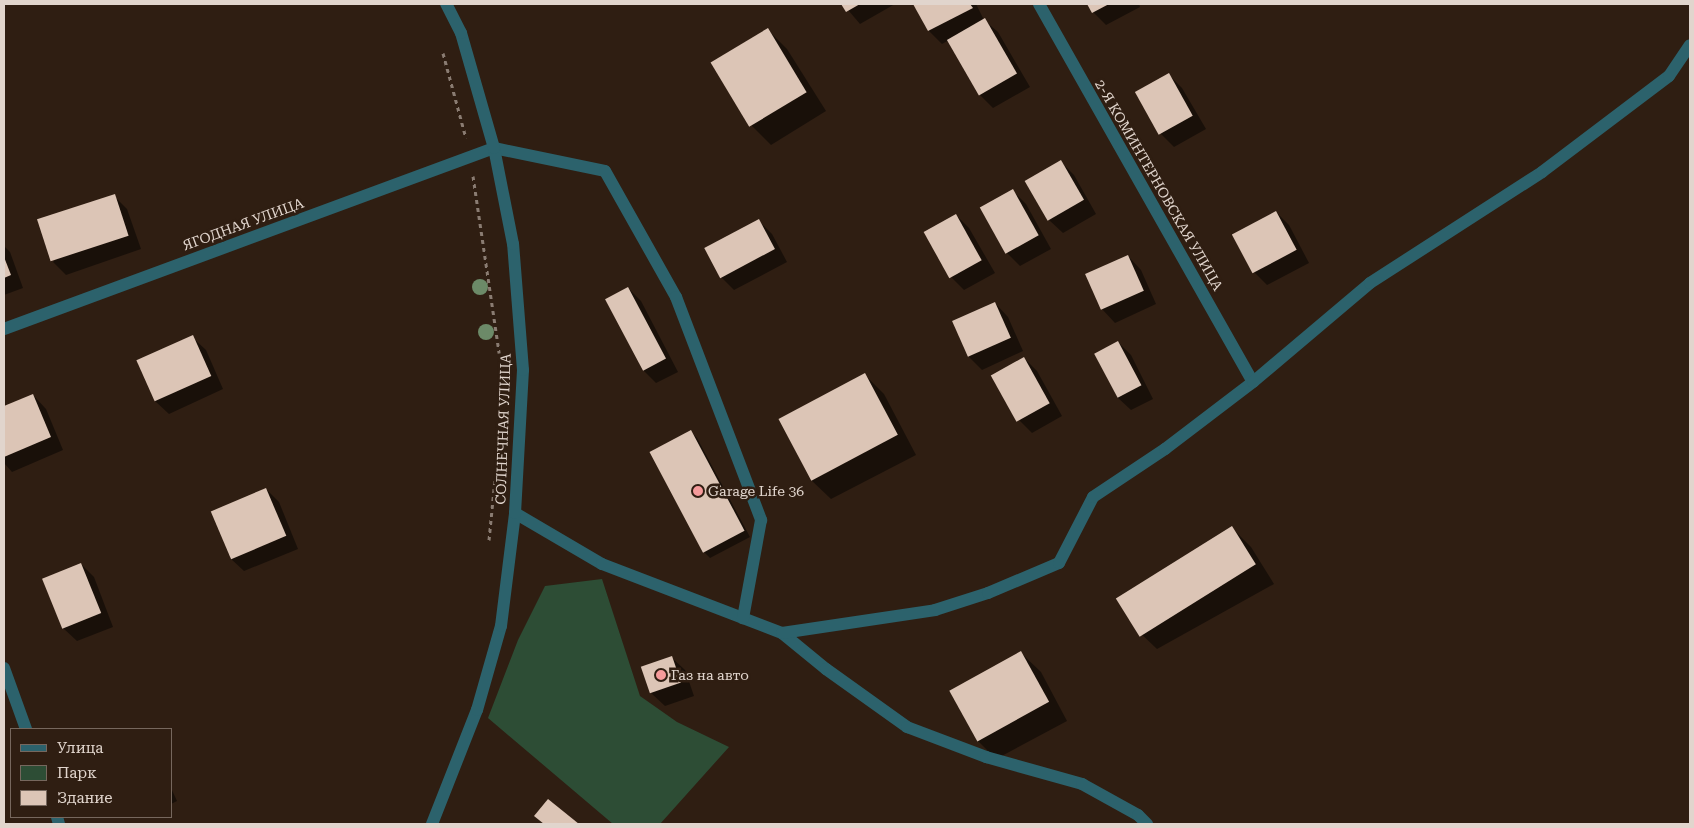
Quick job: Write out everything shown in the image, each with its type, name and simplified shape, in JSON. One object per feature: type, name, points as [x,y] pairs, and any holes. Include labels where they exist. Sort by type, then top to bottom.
[{"type":"street","name":"СОЛНЕЧНАЯ УЛИЦА","points":[[432,824],[477,710],[501,626],[515,512],[523,370],[513,244],[494,148],[461,33],[446,4]]},
{"type":"street","name":"2-Я КОМИНТЕРНОВСКАЯ УЛИЦА","points":[[1038,4],[1253,382]]},
{"type":"street","points":[[782,633],[935,610],[988,593],[1059,563],[1093,497],[1165,450],[1253,382],[1370,283],[1542,172],[1669,76],[1690,45]]},
{"type":"street","name":"ЯГОДНАЯ УЛИЦА","points":[[4,329],[470,155],[494,148]]},
{"type":"street","points":[[494,148],[605,171],[676,297],[761,520],[743,618]]},
{"type":"street","points":[[515,512],[602,564],[782,633],[826,669],[907,727],[986,757],[1082,784],[1138,815],[1147,824]]},
{"type":"street","points":[[4,668],[26,728]]},
{"type":"path","points":[[442,49],[470,155],[500,360]]},
{"type":"path","points":[[488,547],[495,478]]},
{"type":"green space","points":[[602,579],[640,696],[677,722],[729,747],[660,824],[613,824],[488,718],[518,640],[545,586]]},
{"type":"building","points":[[841,4],[860,4],[846,12]]},
{"type":"building","points":[[913,4],[970,4],[973,8],[928,31]]},
{"type":"building","points":[[1087,4],[1109,4],[1092,13]]},
{"type":"building","points":[[985,18],[1017,73],[979,95],[947,40]]},
{"type":"building","points":[[768,28],[807,92],[749,127],[711,63]]},
{"type":"building","points":[[1169,73],[1193,116],[1159,135],[1135,92]]},
{"type":"building","points":[[1061,160],[1084,200],[1048,221],[1025,181]]},
{"type":"building","points":[[1013,189],[1039,235],[1005,254],[980,207]]},
{"type":"building","points":[[115,194],[129,236],[51,261],[37,219]]},
{"type":"building","points":[[1276,211],[1297,250],[1253,273],[1232,234]]},
{"type":"building","points":[[956,214],[982,260],[949,278],[924,232]]},
{"type":"building","points":[[759,219],[775,249],[720,278],[704,248]]},
{"type":"building","points":[[1128,255],[1144,291],[1101,310],[1085,274]]},
{"type":"building","points":[[4,257],[11,275],[4,278]]},
{"type":"building","points":[[628,287],[666,359],[643,371],[605,299]]},
{"type":"building","points":[[995,302],[1011,338],[968,357],[952,321]]},
{"type":"building","points":[[193,335],[211,376],[155,401],[136,360]]},
{"type":"building","points":[[1118,341],[1141,385],[1118,398],[1094,354]]},
{"type":"building","points":[[1024,357],[1050,403],[1016,422],[991,375]]},
{"type":"building","points":[[865,373],[898,435],[811,481],[778,419]]},
{"type":"building","points":[[33,394],[51,437],[4,457],[4,406]]},
{"type":"building","points":[[691,430],[745,531],[703,553],[650,452]]},
{"type":"building","points":[[266,488],[286,536],[231,559],[211,511]]},
{"type":"building","points":[[1232,526],[1256,564],[1140,637],[1116,599]]},
{"type":"building","points":[[81,563],[101,613],[62,629],[42,579]]},
{"type":"building","points":[[1021,651],[1049,702],[977,741],[949,691]]},
{"type":"building","name":"Газ на авто","points":[[672,656],[681,682],[650,693],[641,667]]},
{"type":"building","points":[[548,799],[579,824],[544,824],[534,816]]},
{"type":"place","name":"Garage Life 36","points":[[698,491]]},
{"type":"place","name":"Газ на авто","points":[[661,675]]}]
